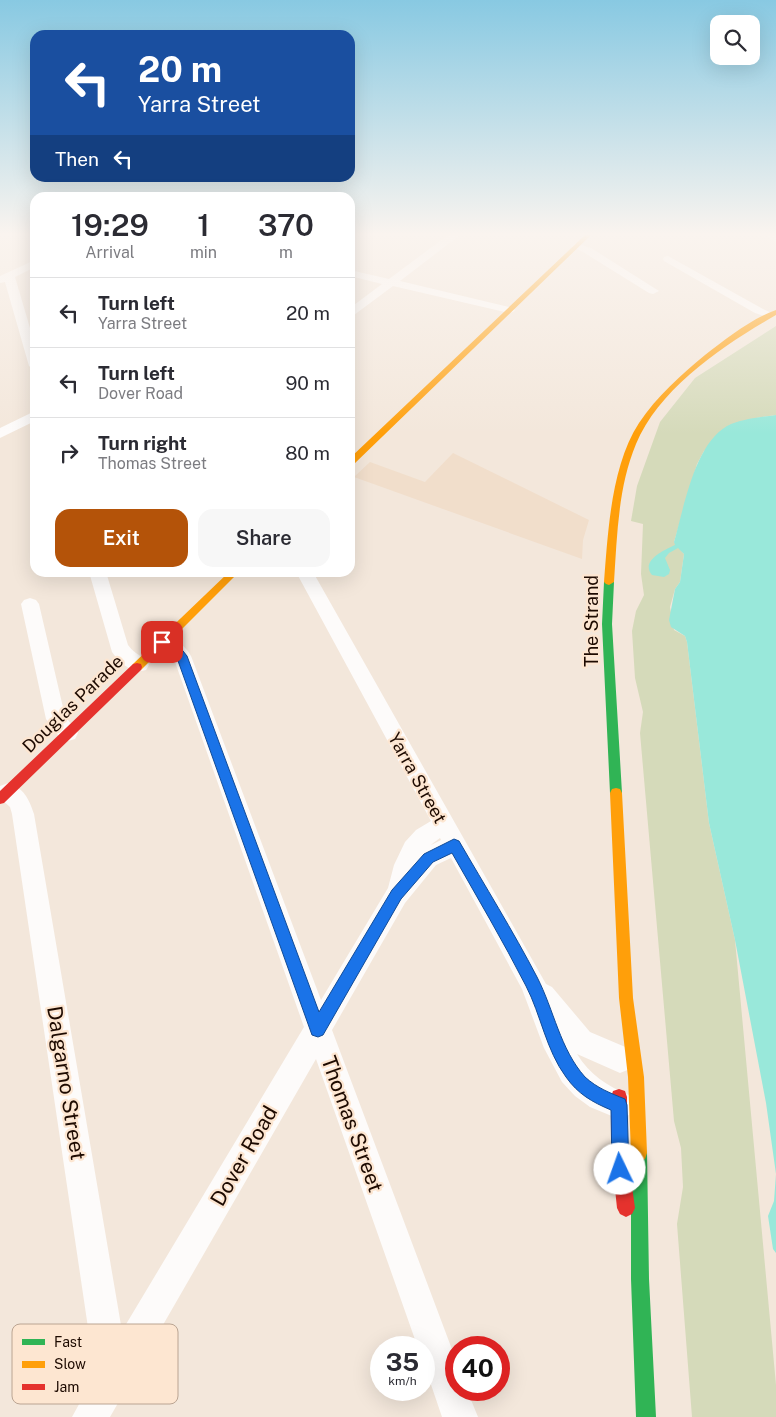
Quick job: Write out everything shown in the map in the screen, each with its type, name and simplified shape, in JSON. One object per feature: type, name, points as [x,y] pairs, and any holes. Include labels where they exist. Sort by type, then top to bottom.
[{"type":"street","points":[[12,301],[30,352]]},
{"type":"street","points":[[355,310],[367,301]]},
{"type":"street","points":[[472,301],[509,310]]},
{"type":"street","points":[[355,458],[518,301]]},
{"type":"street","points":[[742,301],[759,311],[773,314]]},
{"type":"street","name":"The Strand","points":[[640,1279],[620,1169],[625,1093],[626,998],[607,624],[612,531],[618,499],[633,442],[655,406],[692,370],[773,314]]},
{"type":"street","points":[[0,434],[30,415]]},
{"type":"street","points":[[20,422],[30,417]]},
{"type":"street","points":[[98,577],[119,647],[126,657],[139,665]]},
{"type":"street","name":"Douglas Parade","points":[[4,795],[230,577]]},
{"type":"street","name":"Yarra Street","points":[[307,577],[533,983],[557,1046],[570,1069],[580,1083],[597,1096],[625,1093]]},
{"type":"street","points":[[30,604],[56,719],[68,733]]},
{"type":"street","name":"Thomas Street","points":[[162,642],[176,649],[182,656],[460,1417]]},
{"type":"street","name":"Dalgarno Street","points":[[4,795],[18,802],[23,814],[104,1324]]},
{"type":"street","name":"Dover Road","points":[[146,1324],[397,895],[449,835]]},
{"type":"street","name":"Yarra Street","points":[[533,983],[580,1042],[620,1063]]},
{"type":"street","name":"The Strand","points":[[620,1063],[621,1028],[626,998]]},
{"type":"street","points":[[620,1063],[625,1093]]},
{"type":"street","name":"The Strand","points":[[625,1093],[640,1175],[640,1279],[646,1417]]},
{"type":"street","name":"Dover Road","points":[[90,1417],[98,1404]]},
{"type":"shaded area","points":[[453,453],[589,520],[583,540],[582,559],[355,476],[370,462],[425,482]]},
{"type":"green space","points":[[776,326],[776,415],[756,418],[704,451],[697,464],[674,542],[684,554],[680,582],[675,589],[670,607],[674,630],[685,636],[687,642],[709,823],[735,940],[776,1385],[776,1417],[692,1417],[677,1224],[683,1187],[681,1148],[674,1121],[640,733],[643,712],[635,678],[632,631],[636,611],[644,595],[641,574],[643,524],[631,521],[637,486],[660,422],[695,378]]},
{"type":"water","points":[[776,415],[776,1174],[766,1103],[735,940],[709,823],[687,642],[685,636],[671,627],[669,620],[675,589],[680,582],[684,554],[678,548],[669,553],[665,558],[670,570],[669,574],[664,577],[652,575],[649,565],[655,557],[675,545],[674,542],[692,478],[706,447],[716,435],[727,426],[738,422]]},
{"type":"water","points":[[776,1174],[776,1253],[773,1249],[768,1216],[774,1201]]},
{"type":"traffic: fast","points":[[609,582],[607,624],[616,793]]},
{"type":"traffic: fast","points":[[639,1153],[640,1279],[646,1417]]},
{"type":"traffic: slow","points":[[355,458],[519,301]]},
{"type":"traffic: slow","points":[[609,582],[618,495],[632,444],[642,424],[656,405],[694,368],[736,336],[776,312]]},
{"type":"traffic: slow","points":[[137,667],[230,577]]},
{"type":"traffic: slow","points":[[616,793],[626,998],[636,1077],[639,1153]]},
{"type":"traffic: jam","points":[[0,799],[137,667]]},
{"type":"traffic: jam","points":[[619,1097],[619,1151],[626,1208]]},
{"type":"route","points":[[162,642],[172,646],[182,656],[318,1029],[397,895],[428,858],[454,845],[533,983],[563,1058],[580,1083],[597,1096],[619,1105],[620,1169]]}]
